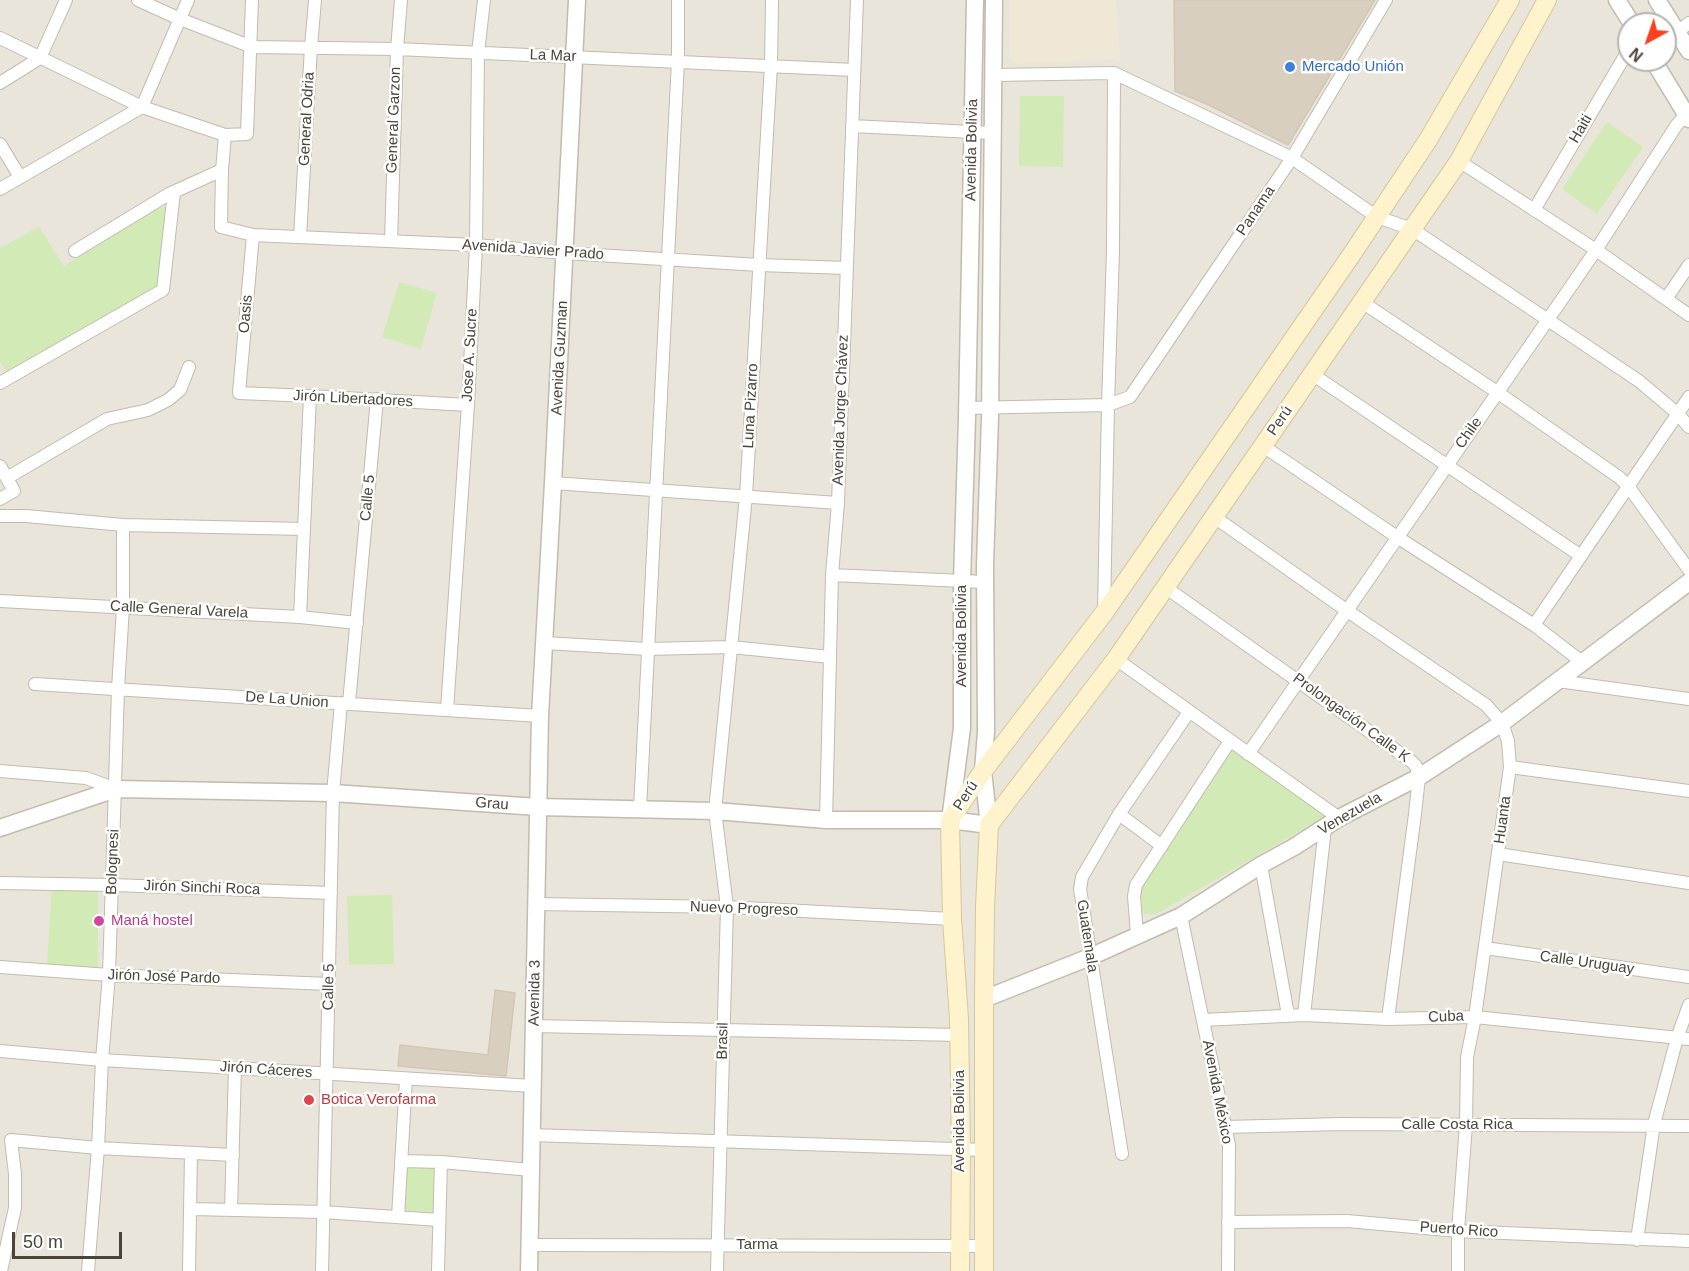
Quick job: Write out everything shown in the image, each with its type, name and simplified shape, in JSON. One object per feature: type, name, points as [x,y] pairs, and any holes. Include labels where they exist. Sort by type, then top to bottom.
[{"type":"main road","name":"Perú","points":[[951,820],[983,771],[1104,612],[1377,216],[1428,140],[1510,0]]},
{"type":"main road","name":"Perú","points":[[989,825],[1116,659],[1459,161],[1547,0]]},
{"type":"main road","name":"Avenida Bolivia","points":[[951,820],[952,919],[959,1035],[960,1271]]},
{"type":"main road","name":"Avenida Bolivia","points":[[984,1271],[985,907],[989,825]]},
{"type":"street","points":[[0,83],[40,58],[66,0]]},
{"type":"street","points":[[138,0],[252,47]]},
{"type":"street","points":[[0,189],[142,107],[188,0]]},
{"type":"street","points":[[0,38],[142,107],[225,135],[248,134],[252,0]]},
{"type":"street","name":"General Odria","points":[[300,237],[310,47],[315,0]]},
{"type":"street","name":"General Garzon","points":[[391,241],[397,49],[401,0]]},
{"type":"street","name":"Jose A. Sucre","points":[[447,710],[468,405],[476,244],[478,53],[484,0]]},
{"type":"street","name":"Avenida Guzman","points":[[540,716],[577,0]]},
{"type":"street","points":[[640,809],[678,61],[678,0]]},
{"type":"street","name":"Luna Pizarro","points":[[715,811],[746,496],[771,65],[772,0]]},
{"type":"street","name":"Avenida Jorge Chávez","points":[[826,820],[832,575],[838,503],[857,0]]},
{"type":"street","name":"Avenida Bolivia","points":[[951,820],[962,728],[962,581],[975,0]]},
{"type":"street","name":"Avenida Bolivia","points":[[989,825],[983,771],[986,731],[985,582],[990,408],[994,0]]},
{"type":"street","name":"Panama","points":[[1108,405],[1130,397],[1292,158],[1386,0]]},
{"type":"street","points":[[1677,30],[1689,51]]},
{"type":"street","name":"La Mar","points":[[252,47],[397,49],[854,70]]},
{"type":"street","name":"Haiti","points":[[1534,210],[1617,69]]},
{"type":"street","points":[[1661,72],[1688,114]]},
{"type":"street","points":[[994,75],[1114,73],[1292,158],[1377,216],[1412,229],[1548,320],[1638,381],[1678,414],[1689,427]]},
{"type":"street","points":[[1104,612],[1113,251],[1114,73]]},
{"type":"street","name":"Chile","points":[[1248,754],[1688,114]]},
{"type":"street","points":[[852,126],[993,133]]},
{"type":"street","points":[[75,251],[174,192],[222,170],[225,135]]},
{"type":"street","points":[[0,144],[20,177]]},
{"type":"street","points":[[1459,161],[1596,250],[1689,315]]},
{"type":"street","name":"Avenida Javier Prado","points":[[222,170],[220,227],[253,235],[476,244],[565,253],[847,268]]},
{"type":"street","points":[[0,383],[163,290],[174,192]]},
{"type":"street","name":"Oasis","points":[[239,393],[253,235]]},
{"type":"street","points":[[1666,300],[1689,265]]},
{"type":"street","points":[[1362,302],[1620,478],[1689,570]]},
{"type":"street","points":[[7,478],[107,419],[148,410],[168,400],[180,390],[189,367]]},
{"type":"street","points":[[1312,374],[1581,556]]},
{"type":"street","name":"Jirón Libertadores","points":[[239,393],[468,405]]},
{"type":"street","points":[[300,617],[310,396]]},
{"type":"street","points":[[1534,625],[1689,397]]},
{"type":"street","name":"Calle 5","points":[[322,1271],[333,793],[357,623],[377,399]]},
{"type":"street","points":[[967,408],[1108,405]]},
{"type":"street","points":[[1263,446],[1397,537],[1534,625],[1582,662]]},
{"type":"street","points":[[0,466],[14,491],[0,499]]},
{"type":"street","points":[[553,483],[838,503]]},
{"type":"street","points":[[0,516],[26,516],[123,525],[304,529]]},
{"type":"street","points":[[1213,516],[1486,705],[1502,723]]},
{"type":"street","name":"Bolognesi","points":[[88,1271],[109,975],[118,689],[123,607],[123,525]]},
{"type":"street","points":[[832,575],[985,582]]},
{"type":"street","name":"Venezuela","points":[[984,999],[1090,957],[1180,916],[1332,823],[1419,777],[1502,723],[1689,582]]},
{"type":"street","name":"Prolongación Calle K","points":[[1165,587],[1299,680],[1411,760],[1416,766],[1419,777],[1415,814],[1388,1019]]},
{"type":"street","name":"Calle General Varela","points":[[0,601],[300,617],[357,623]]},
{"type":"street","points":[[544,643],[648,649],[731,647],[830,657]]},
{"type":"street","points":[[1116,659],[1248,754],[1332,823],[1304,1015]]},
{"type":"street","points":[[1558,681],[1689,699]]},
{"type":"street","name":"De La Union","points":[[35,684],[540,716]]},
{"type":"street","name":"Guatemala","points":[[1122,1154],[1080,889],[1082,877],[1119,814],[1189,712]]},
{"type":"street","name":"Avenida 3","points":[[529,1271],[540,716]]},
{"type":"street","name":"Huanta","points":[[1458,1271],[1458,1231],[1466,1125],[1467,1057],[1475,1017],[1510,767],[1508,741],[1502,723]]},
{"type":"street","points":[[1137,935],[1136,885],[1230,741]]},
{"type":"street","points":[[1510,767],[1689,791]]},
{"type":"street","points":[[0,771],[86,778],[116,789]]},
{"type":"street","name":"Grau","points":[[0,828],[116,789],[333,793],[538,807],[715,811],[826,820],[951,820],[989,825]]},
{"type":"street","name":"Brasil","points":[[715,811],[727,907],[717,1271]]},
{"type":"street","points":[[1119,814],[1162,846]]},
{"type":"street","points":[[1498,854],[1689,883]]},
{"type":"street","points":[[1261,865],[1288,1015]]},
{"type":"street","name":"Jirón Sinchi Roca","points":[[0,883],[331,893]]},
{"type":"street","name":"Nuevo Progreso","points":[[536,904],[727,907],[952,919]]},
{"type":"street","name":"Avenida México","points":[[1180,916],[1228,1145],[1228,1271]]},
{"type":"street","name":"Calle Uruguay","points":[[1485,948],[1689,977]]},
{"type":"street","name":"Jirón José Pardo","points":[[0,967],[109,975],[329,984]]},
{"type":"street","points":[[1637,1240],[1654,1124],[1683,1039],[1689,1005]]},
{"type":"street","name":"Cuba","points":[[1203,1020],[1288,1015],[1388,1019],[1475,1017],[1683,1039]]},
{"type":"street","points":[[534,1026],[959,1035]]},
{"type":"street","name":"Jirón Cáceres","points":[[0,1051],[102,1060],[533,1086]]},
{"type":"street","points":[[231,1210],[235,1068]]},
{"type":"street","points":[[398,1217],[406,1079]]},
{"type":"street","name":"Calle Costa Rica","points":[[1225,1127],[1341,1124],[1689,1125]]},
{"type":"street","points":[[532,1135],[984,1150]]},
{"type":"street","points":[[1,1271],[15,1208],[15,1173],[10,1140],[98,1148],[233,1155]]},
{"type":"street","points":[[189,1271],[191,1153]]},
{"type":"street","points":[[402,1161],[531,1170]]},
{"type":"street","points":[[438,1271],[441,1162]]},
{"type":"street","points":[[190,1209],[323,1212],[440,1220]]},
{"type":"street","name":"Puerto Rico","points":[[1228,1222],[1347,1221],[1458,1231],[1689,1241]]},
{"type":"street","name":"Tarma","points":[[529,1245],[984,1246]]},
{"type":"shaded area","points":[[0,0],[1689,0],[1689,1271],[0,1271]]},
{"type":"shaded area","points":[[1010,0],[1116,0],[1120,62],[1112,59],[1016,64],[1010,59]]},
{"type":"green space","points":[[1020,96],[1064,96],[1063,167],[1019,166]]},
{"type":"green space","points":[[1607,122],[1643,147],[1597,214],[1562,189]]},
{"type":"green space","points":[[165,207],[159,285],[7,373],[0,362],[0,248],[39,227],[64,266],[155,209]]},
{"type":"green space","points":[[399,282],[437,293],[421,349],[382,337]]},
{"type":"green space","points":[[1234,750],[1324,811],[1324,817],[1158,913],[1144,914],[1141,909],[1139,883],[1227,754]]},
{"type":"green space","points":[[52,887],[98,891],[98,968],[47,964]]},
{"type":"green space","points":[[392,895],[394,964],[349,965],[347,896]]},
{"type":"green space","points":[[405,1163],[435,1164],[433,1212],[403,1210]]},
{"type":"building","name":"Mercado Unión","points":[[1174,0],[1375,0],[1288,145],[1209,105],[1175,91]]},
{"type":"building","points":[[495,990],[515,993],[506,1076],[398,1066],[400,1045],[488,1055]]},
{"type":"place","name":"Mercado Unión","points":[[1290,67]]},
{"type":"place","name":"Maná hostel","points":[[99,921]]},
{"type":"place","name":"Botica Verofarma","points":[[309,1100]]}]
